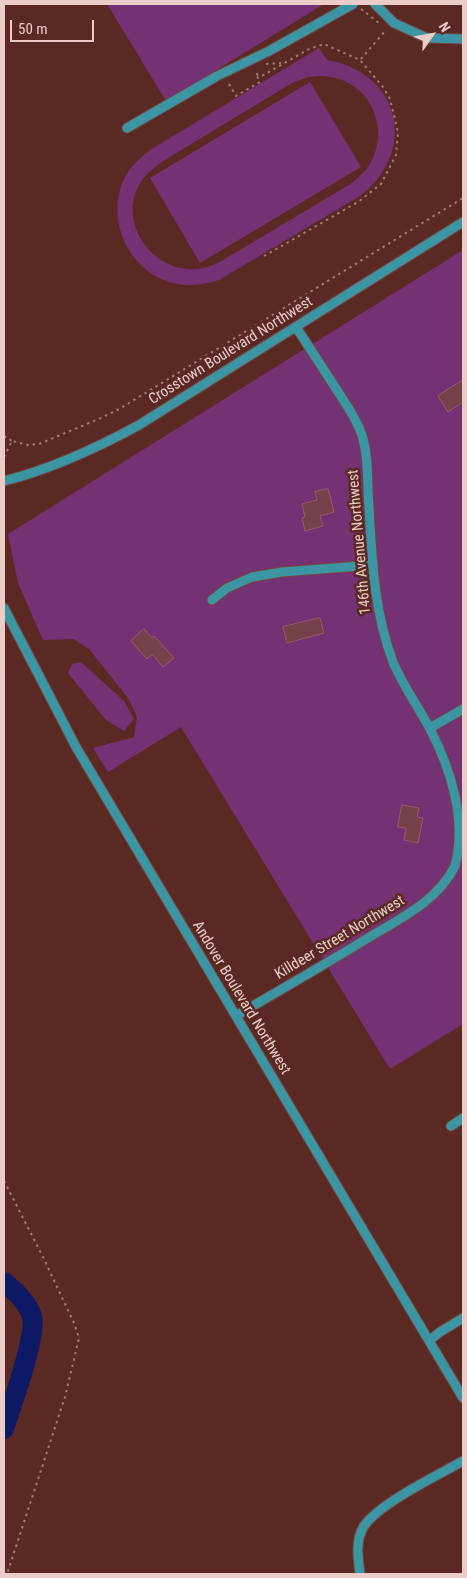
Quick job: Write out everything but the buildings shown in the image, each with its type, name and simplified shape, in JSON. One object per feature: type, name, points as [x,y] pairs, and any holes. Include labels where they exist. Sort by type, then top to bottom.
[{"type":"street","points":[[127,128],[217,76],[269,51],[353,4]]},
{"type":"street","points":[[375,4],[394,23],[427,38],[463,39]]},
{"type":"street","name":"Crosstown Boulevard Northwest","points":[[4,481],[61,463],[139,425],[463,222]]},
{"type":"street","name":"146th Avenue Northwest","points":[[296,326],[354,416],[362,436],[368,466],[373,565],[380,620],[394,664],[430,728],[462,807],[461,846],[456,865],[450,875]]},
{"type":"street","points":[[212,600],[227,588],[252,577],[282,572],[373,565]]},
{"type":"street","name":"Andover Boulevard Northwest","points":[[4,608],[76,747],[463,1398]]},
{"type":"street","points":[[430,728],[463,709]]},
{"type":"street","name":"Killdeer Street Northwest","points":[[236,1016],[341,955],[416,908],[440,889],[450,875]]},
{"type":"street","points":[[451,1126],[463,1118]]},
{"type":"street","points":[[430,1340],[463,1318]]},
{"type":"street","points":[[360,1574],[357,1555],[360,1538],[364,1527],[375,1514],[403,1495],[463,1461]]},
{"type":"path","points":[[360,60],[388,29]]},
{"type":"path","points":[[229,84],[236,96],[260,82],[256,74],[262,76],[309,48],[324,44],[360,60],[383,87],[390,99],[398,132],[396,155],[381,184],[358,202],[264,256]]},
{"type":"path","points":[[263,64],[284,63]]},
{"type":"path","points":[[4,436],[12,442],[28,445],[38,444],[121,408],[463,198]]},
{"type":"path","points":[[4,457],[12,442]]},
{"type":"path","points":[[4,1181],[47,1265],[79,1338],[65,1397],[7,1574]]},
{"type":"shaded area","points":[[107,4],[324,4],[166,101]]},
{"type":"shaded area","points":[[319,48],[327,60],[352,67],[371,80],[385,96],[393,116],[395,136],[390,157],[379,178],[360,196],[219,280],[192,285],[173,283],[156,276],[142,266],[130,252],[122,236],[118,218],[118,199],[123,181],[128,172],[150,150]],"holes":[[[323,76],[345,81],[352,85],[361,92],[373,109],[378,129],[378,140],[370,163],[361,175],[352,183],[211,266],[200,269],[174,266],[161,260],[150,251],[141,240],[135,227],[133,213],[134,199],[139,185],[148,173],[160,163],[292,83],[308,77]]]},
{"type":"shaded area","points":[[310,82],[361,167],[200,263],[150,178]]},
{"type":"shaded area","points":[[463,250],[463,1024],[390,1069],[181,727],[108,772],[93,748],[134,737],[137,717],[128,698],[89,649],[73,639],[43,640],[18,583],[8,534]]},
{"type":"shaded area","points":[[81,662],[124,701],[134,719],[124,731],[106,720],[68,673],[72,664]]},
{"type":"waterway","points":[[4,1282],[28,1307],[33,1327],[27,1355],[4,1429]]}]
